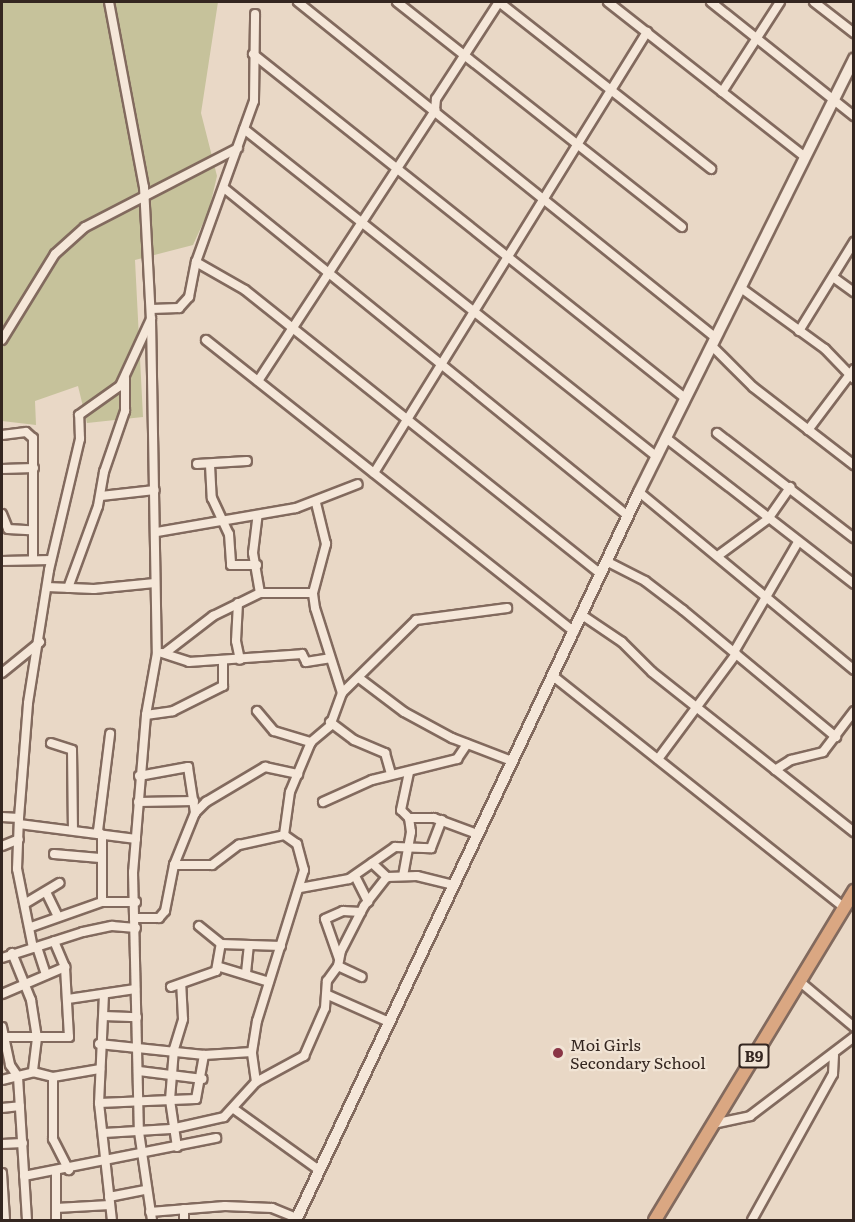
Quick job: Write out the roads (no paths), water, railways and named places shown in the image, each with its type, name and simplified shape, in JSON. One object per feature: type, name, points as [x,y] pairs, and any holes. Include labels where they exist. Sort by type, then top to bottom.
[{"type":"highway","name":"B9","points":[[655,1221],[854,891]]},
{"type":"main road","points":[[296,1219],[656,456],[854,58]]},
{"type":"street","points":[[109,2],[144,194],[152,319],[155,490],[158,532],[155,584],[161,653],[146,715],[139,776],[134,918],[139,1132],[145,1190],[151,1216],[184,1209],[272,1208],[296,1219]]},
{"type":"street","points":[[298,2],[545,200],[714,342],[753,387],[854,465]]},
{"type":"street","points":[[397,2],[682,227]]},
{"type":"street","points":[[258,381],[395,167],[435,110],[436,99],[499,2],[711,169]]},
{"type":"street","points":[[608,2],[805,157]]},
{"type":"street","points":[[711,2],[854,116]]},
{"type":"street","points":[[722,92],[780,2]]},
{"type":"street","points":[[814,2],[854,33]]},
{"type":"street","points":[[151,309],[184,306],[196,262],[256,92],[253,54],[255,14]]},
{"type":"street","points":[[374,472],[476,313],[647,32]]},
{"type":"street","points":[[253,54],[685,398]]},
{"type":"street","points":[[244,129],[656,456]]},
{"type":"street","points":[[2,340],[55,254],[85,227],[144,194],[238,148]]},
{"type":"street","points":[[224,188],[628,516]]},
{"type":"street","points":[[798,331],[854,242]]},
{"type":"street","points":[[196,262],[245,290],[407,422],[601,574]]},
{"type":"street","points":[[833,277],[854,292]]},
{"type":"street","points":[[741,288],[852,374],[808,430]]},
{"type":"street","points":[[46,975],[35,947],[17,869],[28,703],[40,642],[51,560],[80,439],[79,415],[125,378],[152,319]]},
{"type":"street","points":[[206,340],[574,632]]},
{"type":"street","points":[[68,588],[101,496],[104,471],[126,405],[125,378]]},
{"type":"street","points":[[717,433],[854,538]]},
{"type":"street","points":[[2,435],[32,435],[34,468],[30,530],[33,558]]},
{"type":"street","points":[[666,438],[854,584]]},
{"type":"street","points":[[197,464],[247,461]]},
{"type":"street","points":[[210,465],[212,498],[222,521],[231,565],[257,565]]},
{"type":"street","points":[[2,469],[34,468]]},
{"type":"street","points":[[158,532],[316,503],[358,484]]},
{"type":"street","points":[[719,555],[768,519],[790,487]]},
{"type":"street","points":[[101,496],[155,490]]},
{"type":"street","points":[[639,492],[719,555],[766,598],[854,670]]},
{"type":"street","points":[[316,503],[326,543],[314,593],[330,658],[342,693]]},
{"type":"street","points":[[2,514],[5,530],[30,530]]},
{"type":"street","points":[[258,515],[253,553],[257,565],[260,593]]},
{"type":"street","points":[[658,759],[735,653],[798,542]]},
{"type":"street","points":[[2,561],[33,558],[51,560]]},
{"type":"street","points":[[606,561],[645,582],[836,737]]},
{"type":"street","points":[[47,587],[155,584]]},
{"type":"street","points":[[161,653],[238,603],[260,593],[314,593]]},
{"type":"street","points":[[238,603],[236,641],[240,660]]},
{"type":"street","points":[[284,835],[298,774],[311,742],[330,722],[342,693],[416,620],[507,608]]},
{"type":"street","points":[[582,615],[622,642],[697,708],[854,832]]},
{"type":"street","points":[[2,672],[40,642]]},
{"type":"street","points":[[161,653],[189,662],[302,654],[306,662],[330,658]]},
{"type":"street","points":[[146,715],[173,711],[223,687],[223,661]]},
{"type":"street","points":[[553,676],[843,907]]},
{"type":"street","points":[[359,678],[395,706],[467,744],[512,761]]},
{"type":"street","points":[[257,711],[274,731],[311,742]]},
{"type":"street","points":[[775,770],[791,760],[823,752],[854,711]]},
{"type":"street","points":[[330,722],[354,740],[385,753],[391,774]]},
{"type":"street","points":[[102,902],[100,858],[102,835],[98,831],[110,735]]},
{"type":"street","points":[[51,743],[72,750],[73,830]]},
{"type":"street","points":[[323,802],[391,774],[410,773],[457,759],[467,744]]},
{"type":"street","points":[[134,918],[159,918],[165,911],[174,865],[195,813],[219,790],[265,767],[298,774]]},
{"type":"street","points":[[139,776],[188,768],[195,813]]},
{"type":"street","points":[[410,773],[401,810],[409,818],[442,820],[477,834]]},
{"type":"street","points":[[138,802],[194,801]]},
{"type":"street","points":[[2,817],[136,839]]},
{"type":"street","points":[[403,876],[409,818]]},
{"type":"street","points":[[300,888],[355,876],[372,863],[407,844],[431,848],[442,820]]},
{"type":"street","points":[[174,865],[212,865],[239,845],[284,835],[293,837],[304,860],[300,888],[269,982],[252,1052],[256,1082]]},
{"type":"street","points":[[2,846],[19,839]]},
{"type":"street","points":[[54,854],[100,858]]},
{"type":"street","points":[[372,863],[387,877],[403,876],[452,885]]},
{"type":"street","points":[[355,876],[368,902]]},
{"type":"street","points":[[104,1133],[171,1129],[224,1118],[256,1082],[304,1056],[328,995],[327,981],[338,963],[361,912],[387,877]]},
{"type":"street","points":[[26,903],[47,894],[59,883]]},
{"type":"street","points":[[47,894],[58,917]]},
{"type":"street","points":[[31,927],[102,902],[136,902]]},
{"type":"street","points":[[361,912],[343,911],[325,919],[338,963],[362,977]]},
{"type":"street","points":[[2,958],[12,953],[112,926],[136,927]]},
{"type":"street","points":[[199,927],[221,944],[281,946]]},
{"type":"street","points":[[4,1037],[69,1037],[65,968],[54,941]]},
{"type":"street","points":[[220,967],[221,944]]},
{"type":"street","points":[[246,973],[249,945]]},
{"type":"street","points":[[12,953],[26,984],[37,1038],[33,1072]]},
{"type":"street","points":[[171,987],[181,985],[220,967],[246,973],[269,982]]},
{"type":"street","points":[[2,994],[65,968]]},
{"type":"street","points":[[799,981],[854,1028]]},
{"type":"street","points":[[177,1147],[171,1129],[170,1100],[174,1049],[183,1019],[181,985]]},
{"type":"street","points":[[68,999],[135,989]]},
{"type":"street","points":[[104,994],[104,1017],[99,1044],[99,1102],[112,1221]]},
{"type":"street","points":[[328,995],[389,1022]]},
{"type":"street","points":[[104,1017],[137,1017]]},
{"type":"street","points":[[2,1027],[18,1077],[27,1221]]},
{"type":"street","points":[[713,1124],[750,1116],[834,1055],[854,1037]]},
{"type":"street","points":[[99,1044],[174,1049],[204,1055],[252,1052]]},
{"type":"street","points":[[99,1102],[196,1099],[202,1079],[204,1055]]},
{"type":"street","points":[[752,1221],[833,1074],[834,1055]]},
{"type":"street","points":[[2,1080],[33,1072],[53,1077],[100,1069]]},
{"type":"street","points":[[139,1071],[202,1079]]},
{"type":"street","points":[[53,1077],[53,1139],[69,1170]]},
{"type":"street","points":[[2,1108],[20,1106]]},
{"type":"street","points":[[234,1109],[319,1170]]},
{"type":"street","points":[[24,1176],[69,1170],[105,1159],[216,1138]]},
{"type":"street","points":[[2,1144],[23,1143]]},
{"type":"street","points":[[56,1171],[56,1221]]},
{"type":"street","points":[[2,1173],[5,1221]]},
{"type":"street","points":[[56,1208],[110,1201],[145,1190]]},
{"type":"street","points":[[184,1209],[184,1221]]},
{"type":"place","name":"Moi Girls Secondary School","points":[[558,1053]]}]
